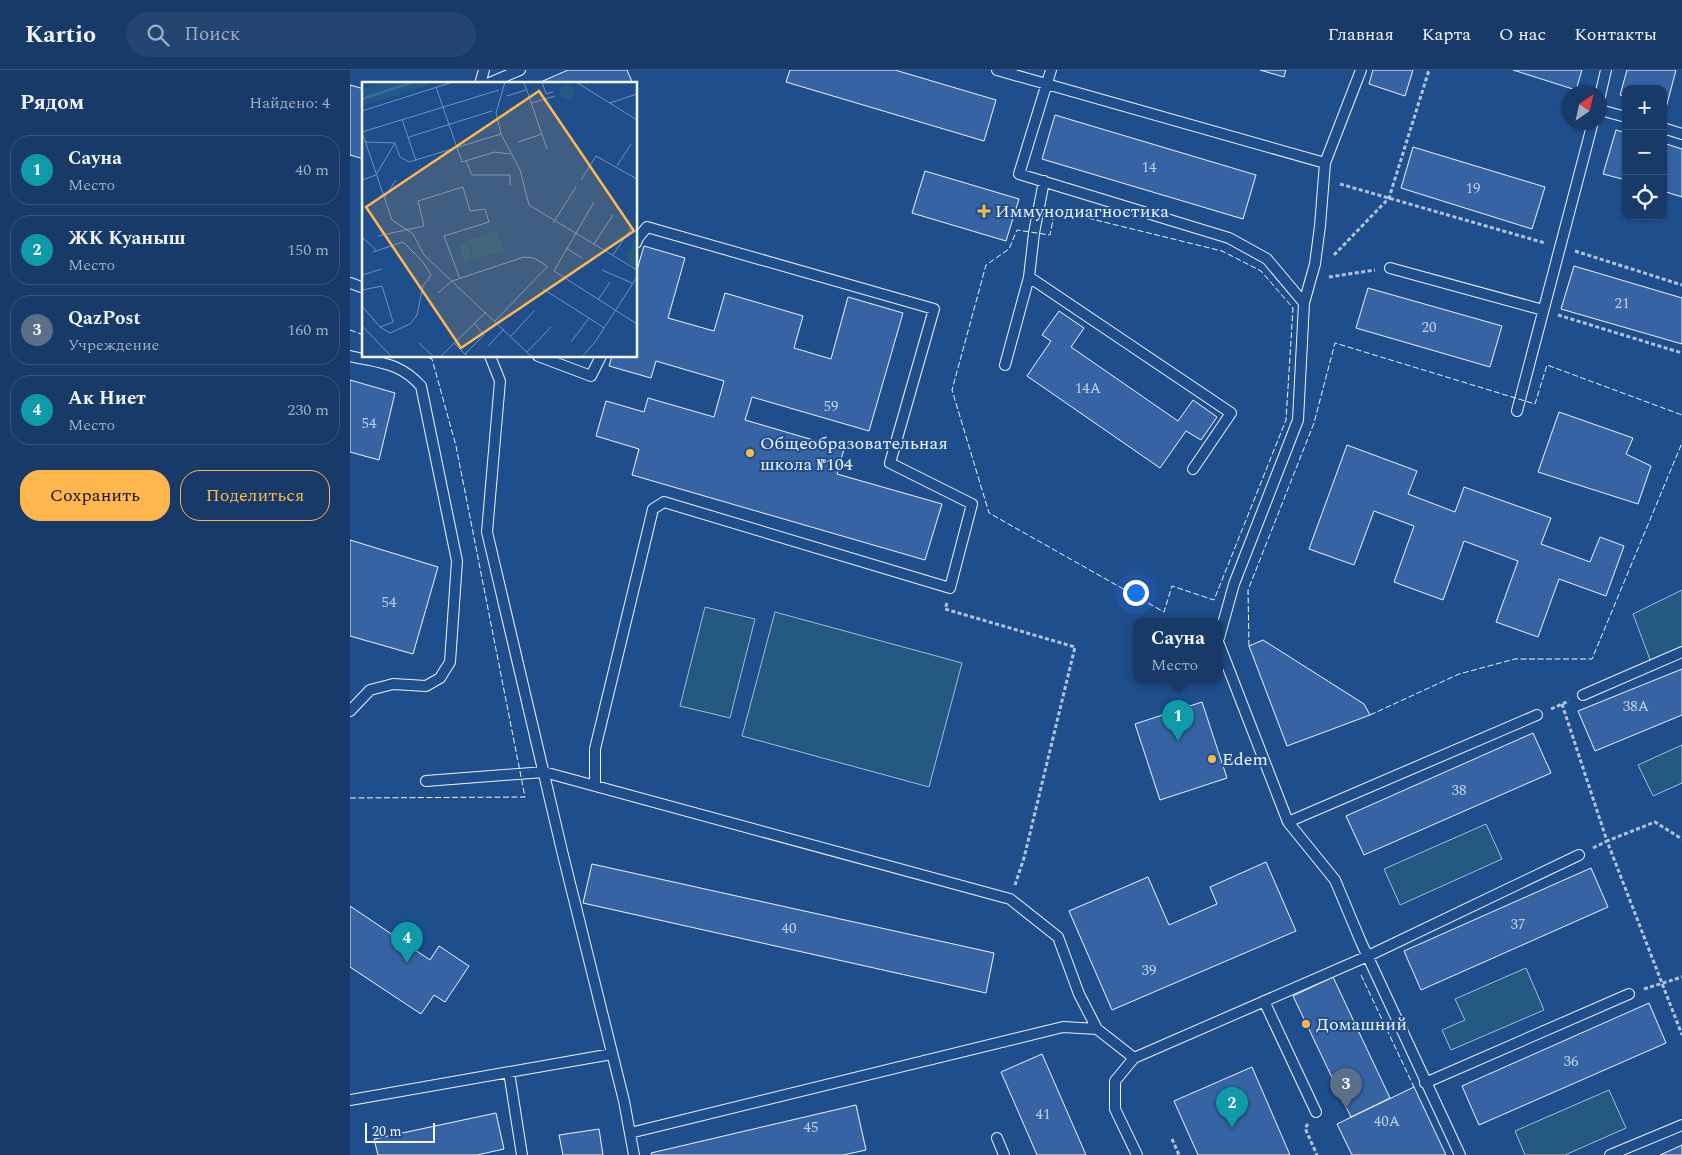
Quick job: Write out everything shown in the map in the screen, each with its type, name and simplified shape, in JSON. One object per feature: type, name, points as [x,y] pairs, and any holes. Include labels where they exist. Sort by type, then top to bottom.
[{"type":"lane","points":[[492,82],[520,70]]},
{"type":"lane","points":[[997,70],[1325,163]]},
{"type":"lane","points":[[1051,70],[1019,174],[1229,238],[1267,259],[1304,304]]},
{"type":"lane","points":[[1223,624],[1234,584],[1298,420],[1304,304],[1315,264],[1325,163],[1361,70]]},
{"type":"lane","points":[[1603,85],[1606,70]]},
{"type":"lane","points":[[1607,112],[1622,117]]},
{"type":"lane","points":[[1667,129],[1682,134]]},
{"type":"lane","points":[[1517,411],[1590,130]]},
{"type":"lane","points":[[1005,365],[1030,276],[1034,233],[1044,181]]},
{"type":"lane","points":[[595,786],[595,750],[653,509],[664,502],[950,588],[972,504],[890,463],[934,309],[647,226],[638,238]]},
{"type":"lane","points":[[1390,268],[1543,310]]},
{"type":"lane","points":[[1030,276],[1231,413],[1193,469]]},
{"type":"lane","points":[[350,283],[362,287]]},
{"type":"lane","points":[[350,356],[397,366],[411,375],[421,386],[457,561],[450,662],[440,678],[426,686],[393,684],[370,690],[350,711]]},
{"type":"lane","points":[[491,358],[500,381],[487,532],[612,1054],[634,1155]]},
{"type":"lane","points":[[543,358],[591,376],[600,358]]},
{"type":"lane","points":[[1583,695],[1682,652]]},
{"type":"lane","points":[[1223,654],[1288,822],[1335,880],[1460,1155]]},
{"type":"lane","points":[[1288,822],[1536,715]]},
{"type":"lane","points":[[426,782],[544,772],[1010,899],[1058,937],[1079,994],[1097,1030],[1134,1058]]},
{"type":"lane","points":[[1137,1155],[1115,1109],[1115,1081],[1134,1058],[1368,956],[1579,855]]},
{"type":"lane","points":[[1426,1083],[1629,994]]},
{"type":"lane","points":[[1264,1001],[1316,1112]]},
{"type":"lane","points":[[630,1133],[1062,1027],[1097,1030]]},
{"type":"lane","points":[[350,1100],[612,1054]]},
{"type":"lane","points":[[509,1072],[522,1155]]},
{"type":"lane","points":[[1610,1155],[1682,1125]]},
{"type":"lane","points":[[997,1138],[1004,1155]]},
{"type":"path","points":[[1311,279],[1389,198],[1429,70]]},
{"type":"path","points":[[1323,180],[1560,247],[1682,285]]},
{"type":"path","points":[[1311,279],[1390,268]]},
{"type":"path","points":[[1543,310],[1682,354]]},
{"type":"path","points":[[950,588],[945,609],[1075,647],[1024,858],[1010,899]]},
{"type":"path","points":[[1536,715],[1583,695]]},
{"type":"path","points":[[1562,704],[1607,841],[1682,1035]]},
{"type":"path","points":[[1579,855],[1607,841],[1655,822],[1682,839]]},
{"type":"path","points":[[1629,994],[1682,977]]},
{"type":"path","points":[[1305,1128],[1316,1155]]},
{"type":"path","points":[[1172,1139],[1179,1155]]},
{"type":"shaded area","points":[[1682,590],[1682,652],[1652,665],[1633,614]]},
{"type":"shaded area","points":[[705,607],[755,619],[730,718],[680,706]]},
{"type":"shaded area","points":[[775,612],[962,663],[929,787],[742,736]]},
{"type":"shaded area","points":[[1682,745],[1682,783],[1653,796],[1638,765]]},
{"type":"shaded area","points":[[1486,824],[1502,859],[1400,905],[1384,869]]},
{"type":"shaded area","points":[[1526,968],[1544,1010],[1451,1050],[1442,1030],[1465,1020],[1455,999]]},
{"type":"shaded area","points":[[1609,1090],[1626,1128],[1565,1155],[1525,1155],[1515,1131]]},
{"type":"building","points":[[568,70],[627,70],[632,82],[541,82]]},
{"type":"building","points":[[790,70],[895,70],[996,100],[984,141],[786,82]]},
{"type":"building","points":[[1260,70],[1286,70],[1284,77]]},
{"type":"building","points":[[1373,70],[1413,70],[1405,96],[1369,84]]},
{"type":"building","points":[[1513,70],[1582,70],[1578,85],[1562,86]]},
{"type":"building","points":[[1627,70],[1676,70],[1667,104],[1667,85],[1623,85]]},
{"type":"building","points":[[350,85],[362,88],[362,158],[350,155]]},
{"type":"building","points":[[1055,115],[1256,175],[1243,219],[1042,159]]},
{"type":"building","points":[[1616,130],[1622,132],[1622,179],[1603,174]]},
{"type":"building","points":[[1667,144],[1682,149],[1682,197],[1667,192]]},
{"type":"building","points":[[1413,147],[1545,187],[1532,229],[1401,188]]},
{"type":"building","points":[[925,171],[1019,199],[1006,241],[912,213]]},
{"type":"building","name":"Общеобразовательная школа №104","points":[[644,246],[685,258],[668,318],[714,331],[725,293],[803,316],[794,348],[831,359],[848,297],[903,313],[869,431],[752,397],[745,420],[844,449],[837,474],[942,504],[925,560],[632,475],[639,449],[596,436],[606,401],[644,412],[648,398],[714,417],[724,381],[656,361],[651,378],[609,366],[611,358],[638,358],[638,266]]},
{"type":"building","points":[[1574,266],[1682,298],[1682,344],[1561,309]]},
{"type":"building","points":[[1368,288],[1502,326],[1490,367],[1356,328]]},
{"type":"building","points":[[1059,311],[1084,328],[1071,347],[1178,421],[1193,400],[1217,417],[1201,440],[1186,431],[1160,468],[1027,376],[1051,341],[1042,335]]},
{"type":"building","points":[[350,380],[395,393],[379,460],[350,452]]},
{"type":"building","points":[[1559,412],[1633,438],[1626,454],[1651,466],[1638,504],[1538,472]]},
{"type":"building","points":[[1347,445],[1417,471],[1408,494],[1455,512],[1464,487],[1551,518],[1541,544],[1590,562],[1600,537],[1624,546],[1606,596],[1559,579],[1538,637],[1496,622],[1518,561],[1464,541],[1443,600],[1394,582],[1414,526],[1374,511],[1354,565],[1309,549]]},
{"type":"building","points":[[350,540],[438,567],[413,654],[350,636]]},
{"type":"building","points":[[1263,640],[1364,704],[1370,715],[1287,746],[1249,646]]},
{"type":"building","points":[[1682,669],[1682,715],[1595,751],[1578,711]]},
{"type":"building","points":[[1202,702],[1227,778],[1160,800],[1135,724]]},
{"type":"building","points":[[1533,733],[1551,773],[1364,855],[1346,816]]},
{"type":"building","points":[[1266,862],[1296,931],[1112,1010],[1069,911],[1148,877],[1169,925],[1217,904],[1210,887]]},
{"type":"building","points":[[592,864],[994,953],[986,993],[583,903]]},
{"type":"building","points":[[1591,868],[1608,907],[1421,990],[1404,951]]},
{"type":"building","points":[[350,906],[430,960],[439,946],[469,966],[445,1002],[434,995],[421,1014],[350,967]]},
{"type":"building","points":[[1333,977],[1390,1098],[1351,1117],[1293,996]]},
{"type":"building","points":[[1649,1003],[1666,1043],[1479,1125],[1462,1086]]},
{"type":"building","points":[[1042,1054],[1086,1155],[1037,1155],[1001,1072]]},
{"type":"building","points":[[1252,1067],[1290,1155],[1198,1155],[1174,1101]]},
{"type":"building","points":[[1414,1087],[1446,1155],[1352,1155],[1337,1124]]},
{"type":"building","points":[[856,1105],[866,1150],[843,1155],[652,1155],[651,1153]]},
{"type":"building","points":[[496,1113],[504,1149],[477,1155],[378,1155],[374,1139]]},
{"type":"building","points":[[599,1129],[603,1155],[563,1155],[559,1135]]},
{"type":"building","points":[[1682,1145],[1682,1155],[1660,1155],[1680,1146]]},
{"type":"fence","points":[[1055,210],[1222,251],[1261,271],[1293,308],[1286,420],[1214,600],[1172,586],[1164,612],[989,513],[952,390],[986,265],[1009,249],[1017,230],[1050,235],[1055,210]]},
{"type":"fence","points":[[350,330],[362,334]]},
{"type":"fence","points":[[1249,646],[1248,590],[1314,423],[1335,343],[1535,404],[1547,365],[1682,415]]},
{"type":"fence","points":[[350,798],[525,797],[456,446],[432,359],[429,358]]},
{"type":"fence","points":[[1370,715],[1459,674],[1515,659],[1592,659],[1682,443]]},
{"type":"fence","points":[[1361,975],[1414,1087]]},
{"type":"place","name":"Иммунодиагностика","points":[[984,211]]},
{"type":"place","name":"Общеобразовательная школа №104","points":[[750,453]]},
{"type":"place","name":"Сауна","points":[[1178,741]]},
{"type":"place","name":"Edem","points":[[1212,759]]},
{"type":"place","name":"Ак Ниет","points":[[407,963]]},
{"type":"place","name":"Домашний","points":[[1306,1024]]},
{"type":"place","name":"QazPost","points":[[1346,1109]]},
{"type":"place","name":"ЖК Куаныш","points":[[1232,1128]]}]
